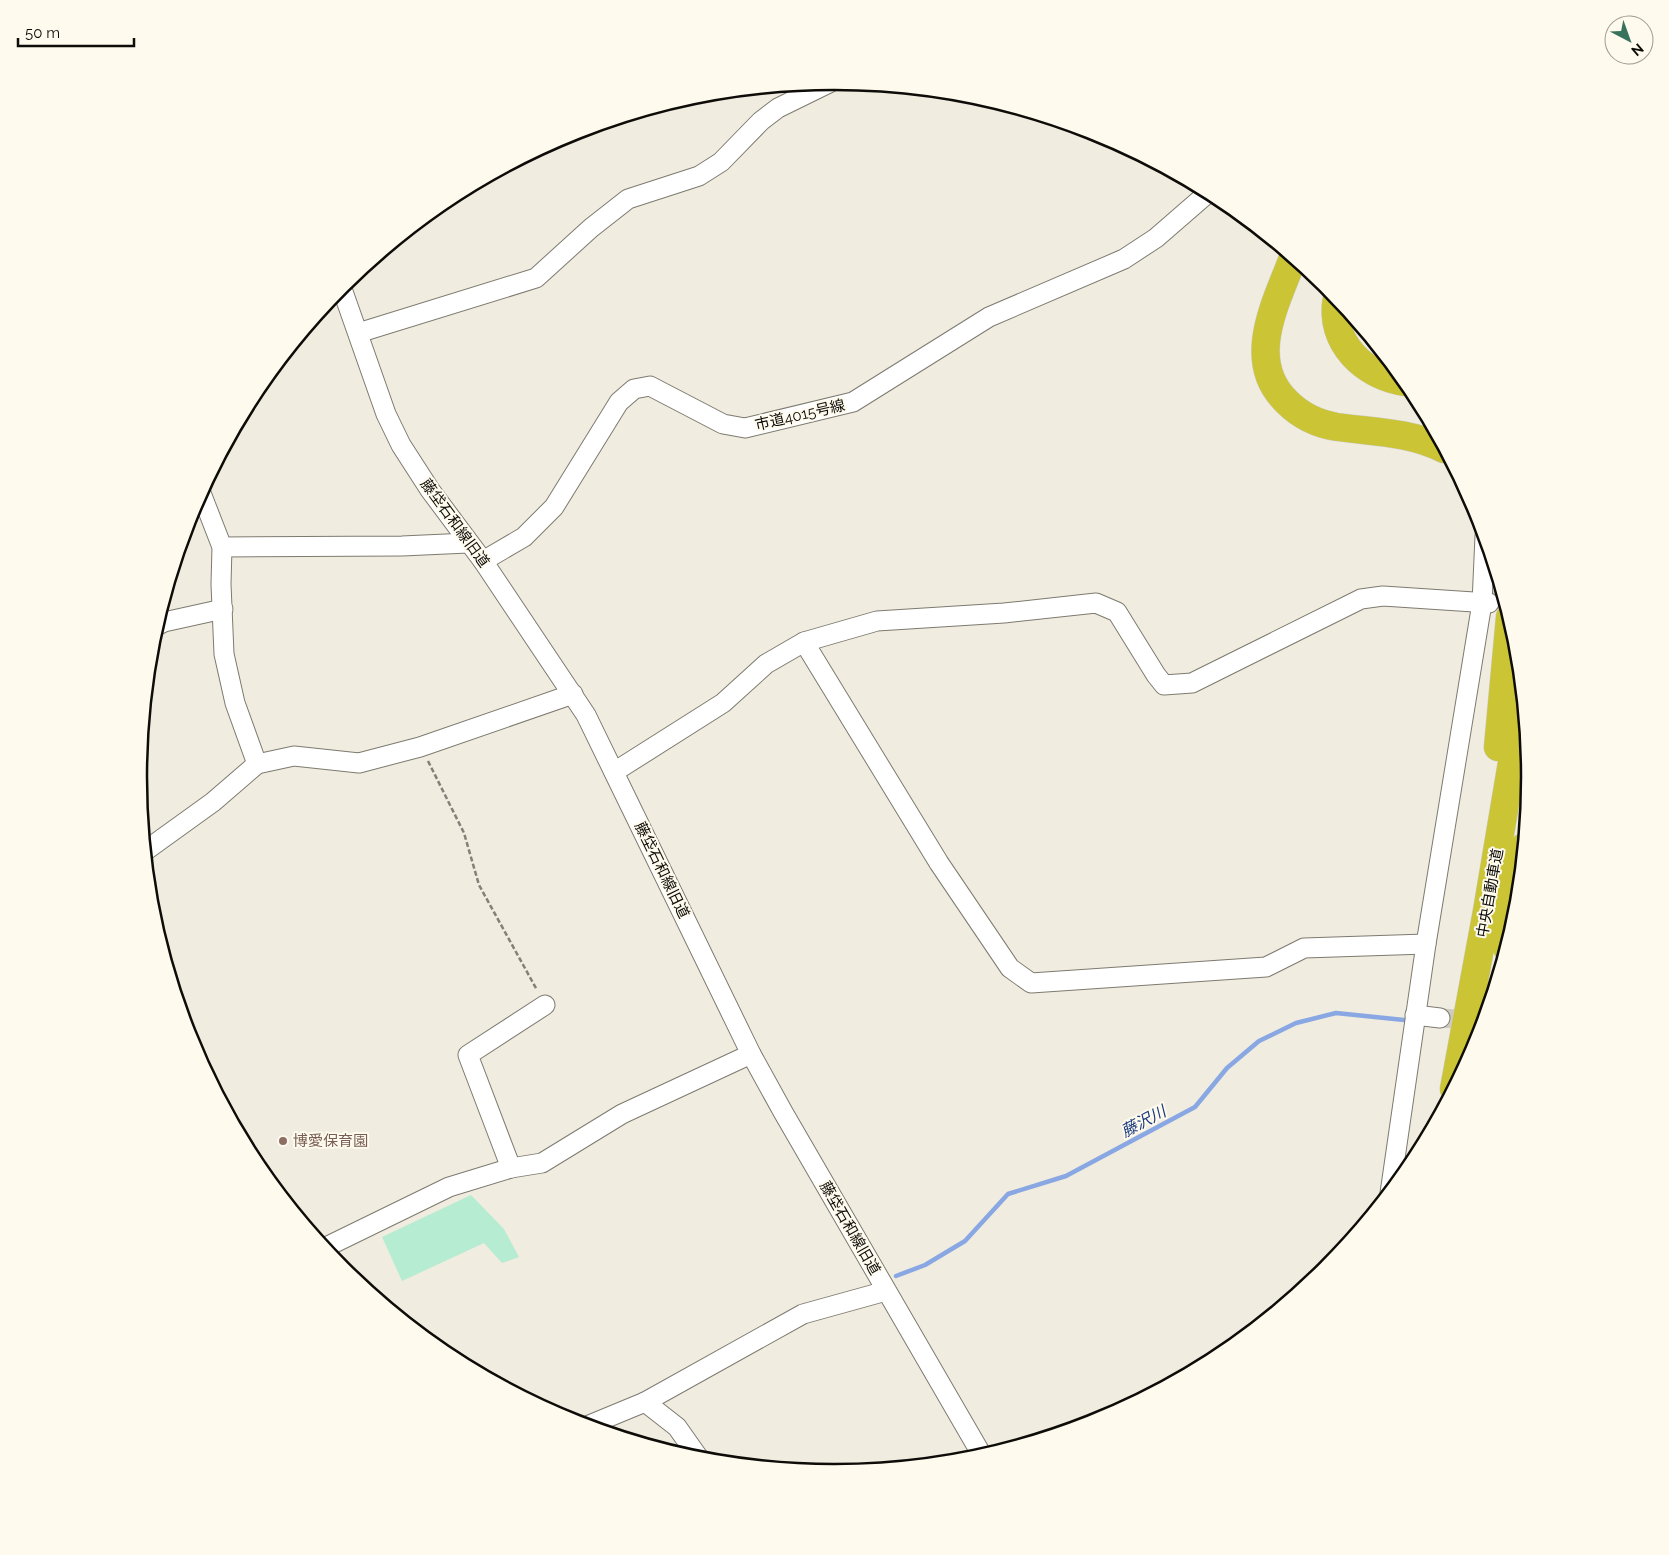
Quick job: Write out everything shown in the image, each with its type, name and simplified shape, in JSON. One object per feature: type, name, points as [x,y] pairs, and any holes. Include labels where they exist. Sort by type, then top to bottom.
[{"type":"highway","points":[[1292,265],[1272,314],[1266,337],[1264,359],[1270,378],[1280,396],[1294,410],[1312,420],[1335,427],[1403,434],[1436,444]]},
{"type":"highway","points":[[1337,309],[1337,322],[1342,339],[1351,354],[1364,366],[1380,376],[1394,379]]},
{"type":"highway","points":[[1487,911],[1494,608]]},
{"type":"highway","name":"中央自動車道","points":[[1458,1067],[1519,718]]},
{"type":"street","points":[[358,333],[536,278],[591,228],[628,198],[699,176],[721,162],[761,121],[778,108],[814,90]]},
{"type":"street","name":"市道4015号線","points":[[483,561],[524,536],[554,507],[619,402],[634,389],[650,386],[723,424],[745,428],[853,402],[989,317],[1124,259],[1156,238],[1203,198]]},
{"type":"street","name":"藤垈石和線旧道","points":[[344,295],[386,414],[401,445],[430,490],[483,561],[573,694],[614,772],[751,1054],[979,1450]]},
{"type":"street","points":[[205,502],[222,547],[221,584],[224,654],[235,703],[258,764]]},
{"type":"street","points":[[222,547],[402,546],[468,543]]},
{"type":"street","points":[[1392,1179],[1426,944],[1494,608],[1489,566]]},
{"type":"street","points":[[614,772],[723,703],[766,664],[804,642],[877,621],[1022,611],[1096,603],[1117,612],[1164,685],[1192,683],[1361,599],[1383,596],[1494,608]]},
{"type":"street","points":[[165,622],[223,609]]},
{"type":"street","points":[[804,642],[939,863],[1010,968],[1030,983],[1266,967],[1304,948],[1426,944]]},
{"type":"street","points":[[151,847],[213,802],[258,764],[294,756],[359,762],[420,747],[573,694]]},
{"type":"street","points":[[511,1168],[468,1055],[545,1005]]},
{"type":"street","points":[[1415,1015],[1440,1018]]},
{"type":"street","points":[[331,1245],[449,1187],[511,1168],[542,1163],[622,1114],[751,1054]]},
{"type":"street","points":[[596,1422],[645,1402],[803,1314],[886,1291]]},
{"type":"street","points":[[645,1402],[677,1427],[694,1451]]},
{"type":"path","points":[[420,747],[464,833],[479,885],[545,1005]]},
{"type":"green space","points":[[471,1195],[504,1229],[519,1257],[502,1263],[484,1243],[402,1281],[382,1237]]},
{"type":"waterway","name":"藤沢川","points":[[896,1276],[925,1265],[965,1241],[1008,1194],[1066,1176],[1195,1107],[1227,1068],[1259,1041],[1296,1023],[1336,1013],[1404,1020]]},
{"type":"tunnel","points":[[1489,603],[1499,599]]},
{"type":"tunnel","points":[[1440,1018],[1478,1021]]},
{"type":"place","name":"博愛保育園","points":[[283,1141]]}]
